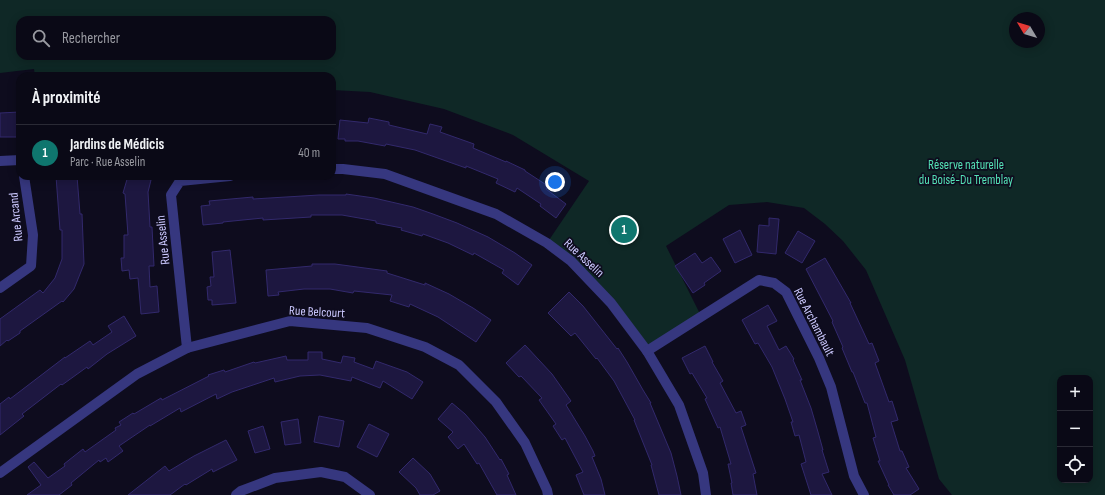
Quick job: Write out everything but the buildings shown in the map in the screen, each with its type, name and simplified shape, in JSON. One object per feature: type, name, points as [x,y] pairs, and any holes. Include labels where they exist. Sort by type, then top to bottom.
[{"type":"street","points":[[0,162],[16,160]]},
{"type":"street","name":"Rue Asselin","points":[[336,169],[385,174],[496,214],[547,243],[571,261],[611,303],[647,351],[679,405],[703,473],[706,495]]},
{"type":"street","name":"Rue Arcand","points":[[0,288],[30,266],[33,234],[25,180]]},
{"type":"street","name":"Rue Asselin","points":[[187,348],[171,195],[180,181],[190,180]]},
{"type":"street","name":"Rue Archambault","points":[[647,351],[759,280],[774,283],[786,292],[819,358],[831,387],[854,476],[864,495]]},
{"type":"street","name":"Rue Belcourt","points":[[0,473],[137,374],[187,348],[290,321],[367,328],[425,347],[458,365],[496,402],[524,443],[548,495]]},
{"type":"street","points":[[236,495],[241,491],[275,478],[321,472],[344,477],[370,495]]},
{"type":"green space","name":"Réserve naturelle du Boisé-Du Tremblay","points":[[0,0],[1105,0],[1105,495],[952,495],[939,479],[905,360],[866,270],[843,241],[825,224],[804,208],[767,202],[729,205],[666,246],[701,316],[647,351],[611,303],[547,243],[589,181],[513,135],[444,109],[370,92],[336,90],[336,72],[34,72],[34,69],[0,73]]},
{"type":"place","name":"Jardins de Médicis","points":[[624,230]]}]
